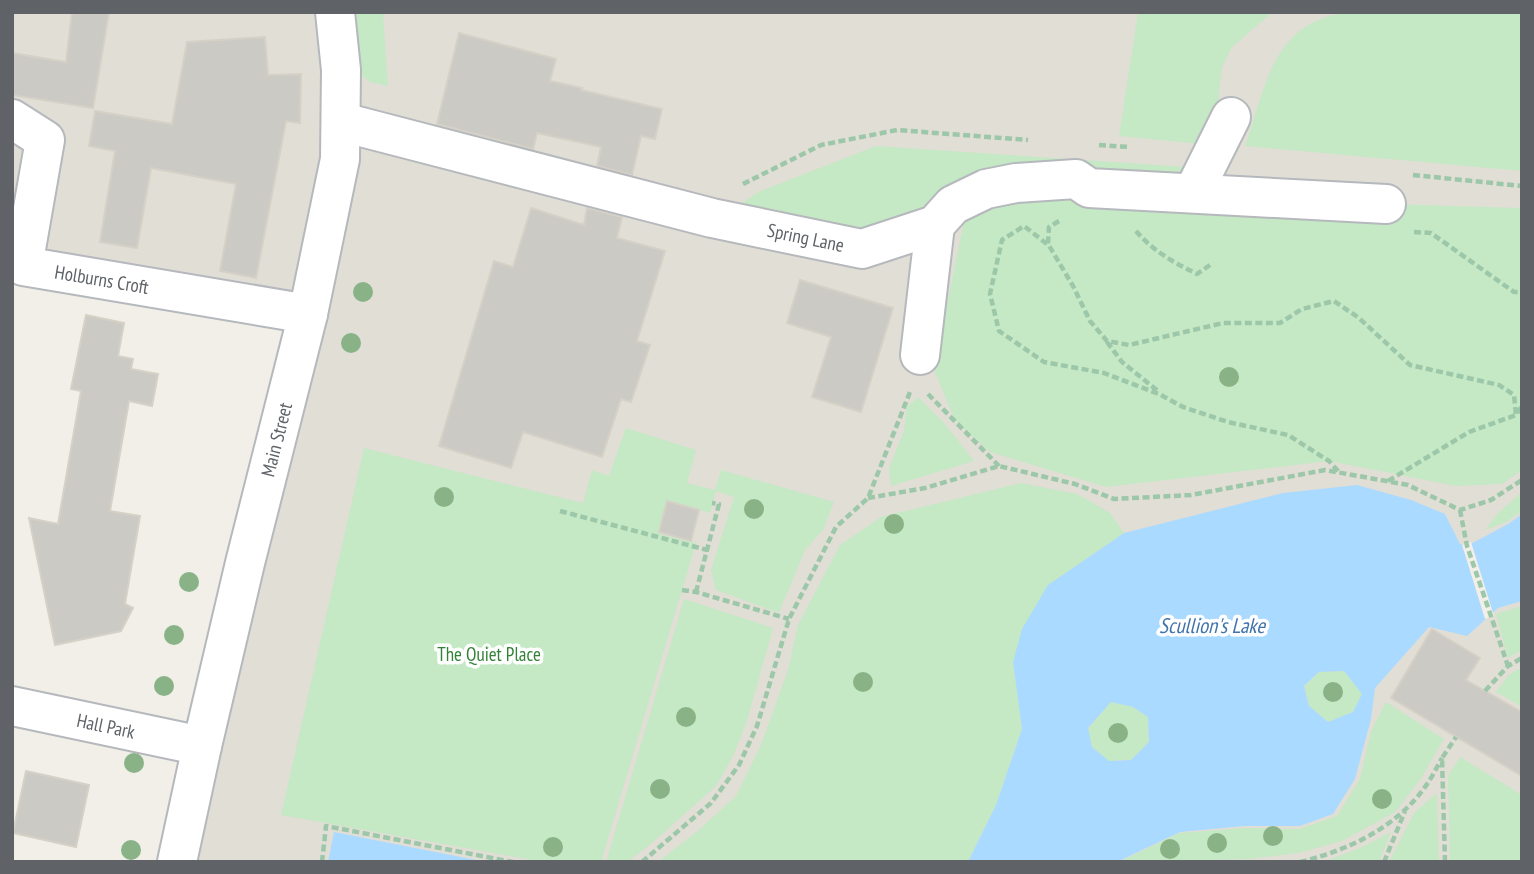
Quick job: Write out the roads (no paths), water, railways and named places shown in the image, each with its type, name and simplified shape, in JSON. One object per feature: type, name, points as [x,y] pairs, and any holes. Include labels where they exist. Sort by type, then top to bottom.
[{"type":"street","name":"Main Street","points":[[177,862],[202,746],[308,314],[340,159],[342,122],[335,12]]},
{"type":"street","points":[[1193,193],[1231,117]]},
{"type":"street","name":"Holburns Croft","points":[[12,119],[45,139],[23,266],[308,314]]},
{"type":"street","name":"Spring Lane","points":[[342,122],[712,218],[862,249],[935,225],[953,205],[986,189],[1016,183],[1076,179],[1089,188],[1193,193],[1396,218]]},
{"type":"street","points":[[917,367],[935,225]]},
{"type":"street","name":"Hall Park","points":[[12,706],[202,746]]},
{"type":"water","name":"Scullion's Lake","points":[[1357,485],[1411,500],[1445,514],[1460,544],[1467,546],[1522,514],[1522,601],[1498,608],[1467,636],[1429,627],[1375,688],[1371,719],[1355,779],[1333,814],[1300,826],[1245,826],[1180,832],[1117,862],[968,862],[996,805],[1022,729],[1013,662],[1022,629],[1048,585],[1124,533],[1283,493]],"holes":[[[1344,671],[1362,694],[1353,712],[1328,722],[1309,706],[1304,686],[1319,672]],[[1111,702],[1133,707],[1148,717],[1149,742],[1131,760],[1109,761],[1092,747],[1088,728]]]},
{"type":"water","points":[[334,832],[486,862],[328,862]]},
{"type":"park label","name":"The Quiet Place","points":[[489,654]]}]
